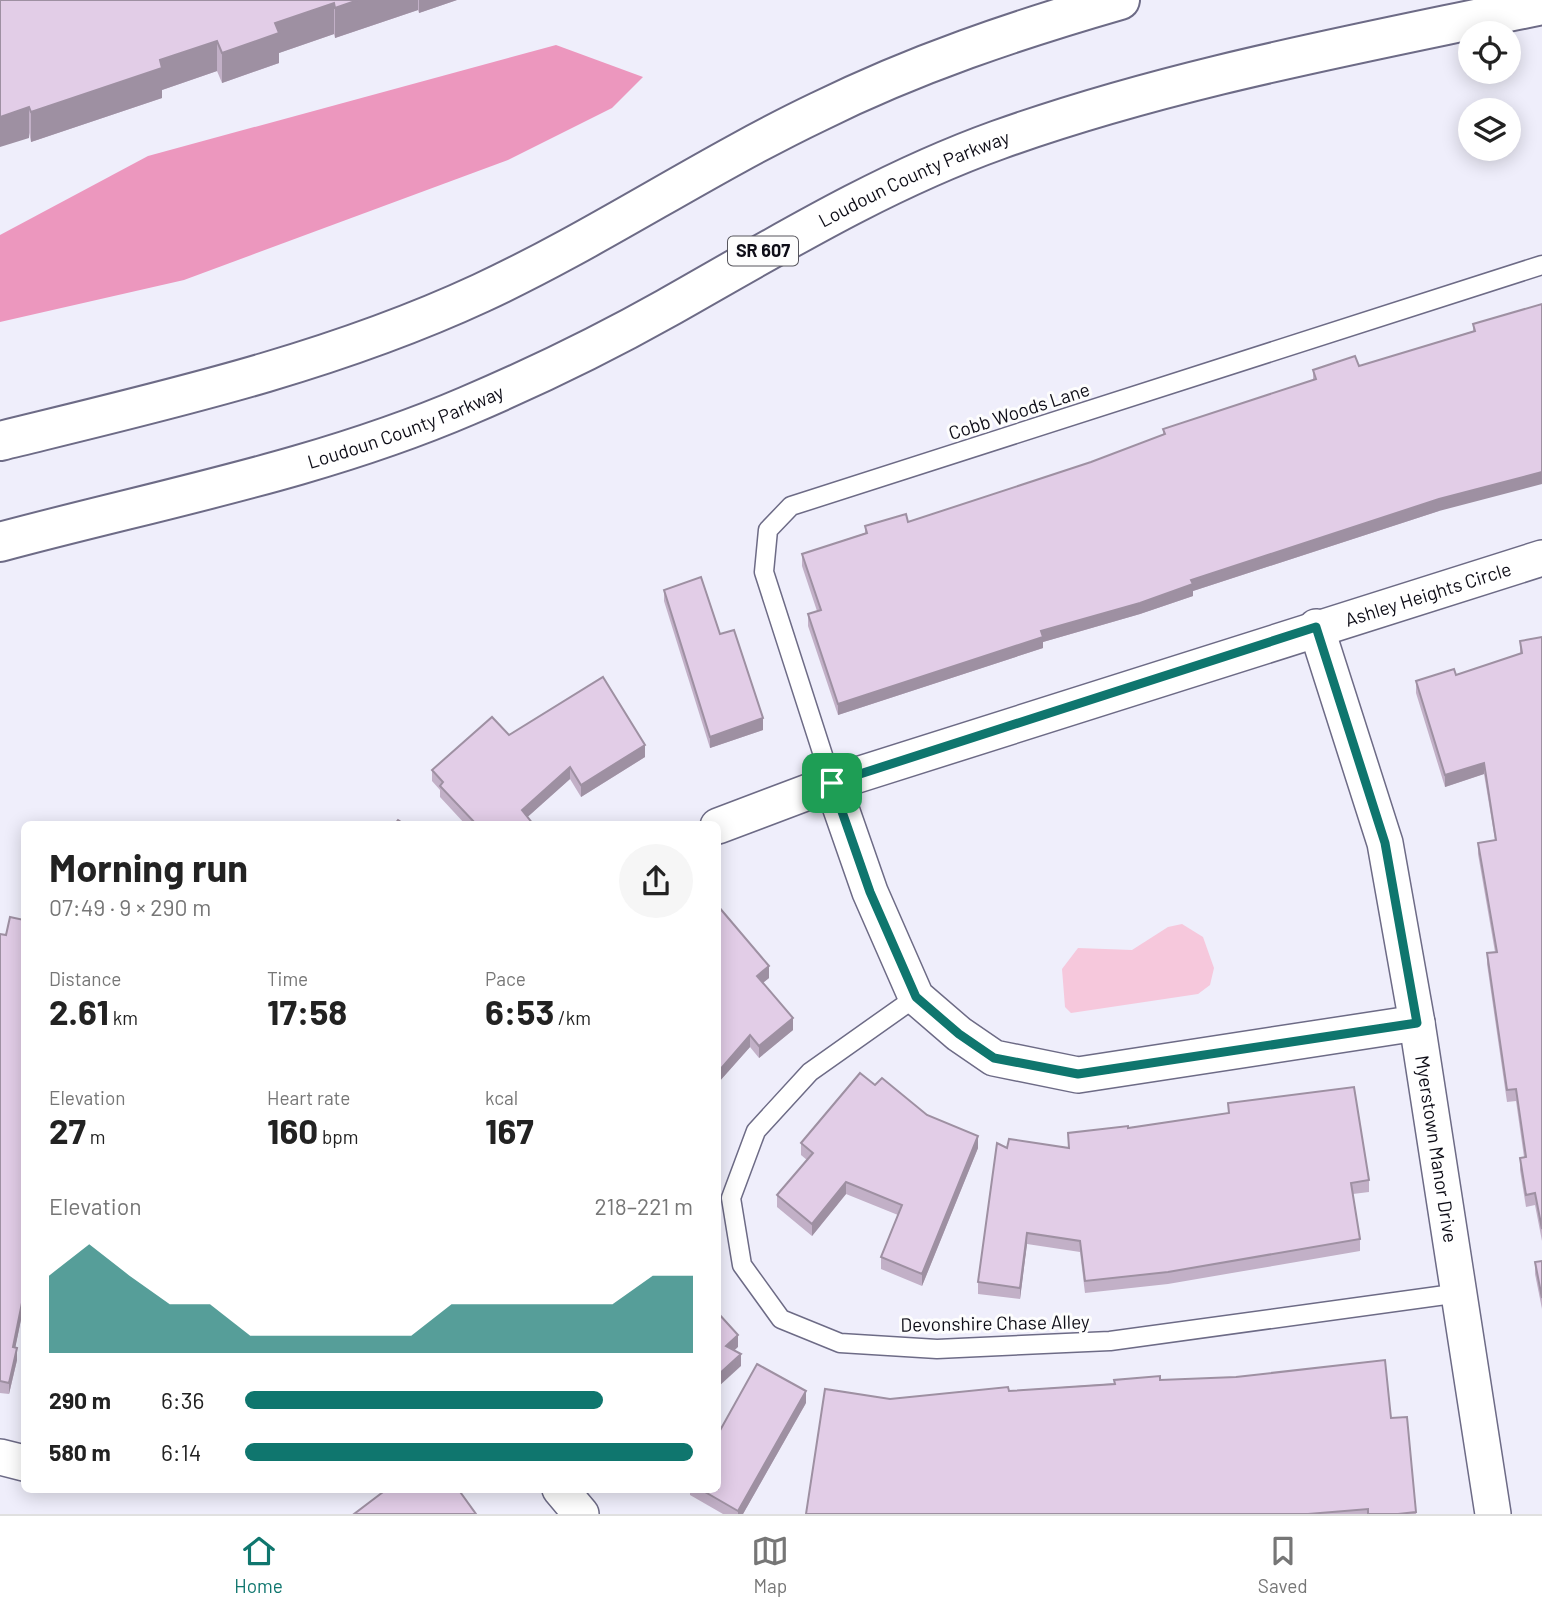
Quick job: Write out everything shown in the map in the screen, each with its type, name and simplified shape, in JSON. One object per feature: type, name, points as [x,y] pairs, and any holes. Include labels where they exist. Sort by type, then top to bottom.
[{"type":"main road","points":[[0,441],[256,377],[387,332],[480,293],[578,244],[817,112],[943,57],[1025,27],[1120,0]]},
{"type":"main road","name":"Loudoun County Parkway","points":[[0,542],[261,476],[370,443],[466,407],[665,309],[761,251],[844,208],[997,140],[1148,93],[1542,5]]},
{"type":"street","name":"Ashley Heights Circle","points":[[721,825],[832,783],[1316,627],[1542,558]]},
{"type":"street","name":"Myerstown Manor Drive","points":[[1316,627],[1385,843],[1417,1023],[1493,1514]]},
{"type":"street","points":[[832,783],[870,892],[916,997],[959,1034],[994,1058],[1078,1074],[1417,1023]]},
{"type":"street","points":[[0,1457],[21,1462]]},
{"type":"street","points":[[564,1493],[582,1514]]},
{"type":"lane","name":"Cobb Woods Lane","points":[[832,783],[764,572],[768,530],[791,506],[1542,264]]},
{"type":"lane","name":"Devonshire Chase Alley","points":[[916,997],[810,1072],[756,1131],[731,1198],[742,1265],[781,1319],[840,1343],[937,1349],[1110,1341],[1460,1293]]},
{"type":"shaded area","points":[[556,45],[643,77],[612,108],[508,160],[184,280],[0,322],[0,235],[148,156]]},
{"type":"shaded area","points":[[1182,924],[1203,937],[1214,968],[1210,985],[1198,994],[1071,1013],[1065,1007],[1062,969],[1078,948],[1132,950],[1168,927]]},
{"type":"building","points":[[0,0],[358,0],[335,8],[334,3],[275,23],[279,33],[222,53],[217,41],[160,60],[162,68],[31,112],[29,107],[0,117]]},
{"type":"building","points":[[1542,304],[1542,472],[1439,499],[1191,580],[1193,584],[1140,603],[1041,631],[1043,637],[838,704],[808,614],[821,610],[802,554],[867,533],[865,526],[906,514],[908,522],[1091,462],[1165,434],[1163,429],[1316,379],[1313,370],[1355,356],[1359,366],[1475,331],[1473,324]]},
{"type":"building","points":[[701,577],[720,634],[734,630],[763,718],[710,737],[664,590]]},
{"type":"building","points":[[1542,637],[1542,1229],[1535,1193],[1526,1195],[1520,1158],[1526,1157],[1516,1089],[1507,1090],[1487,953],[1497,952],[1478,843],[1496,840],[1484,763],[1445,775],[1416,681],[1454,669],[1456,675],[1522,653],[1520,641]]},
{"type":"building","points":[[603,677],[645,745],[581,785],[570,767],[522,810],[531,821],[473,821],[440,786],[443,782],[432,770],[492,717],[509,735]]},
{"type":"building","points":[[721,910],[769,966],[757,976],[793,1018],[759,1046],[750,1035],[721,1069]]},
{"type":"building","points":[[10,917],[21,919],[21,1308],[13,1347],[17,1348],[9,1383],[0,1381],[0,934],[6,935]]},
{"type":"building","points":[[860,1073],[875,1085],[882,1078],[927,1115],[978,1136],[922,1274],[881,1257],[902,1205],[846,1182],[812,1224],[777,1195],[813,1153],[801,1143]]},
{"type":"building","points":[[1354,1087],[1369,1180],[1351,1183],[1360,1239],[1168,1272],[1085,1281],[1080,1241],[1027,1233],[1020,1288],[978,1282],[997,1143],[1007,1148],[1009,1139],[1069,1148],[1068,1133],[1128,1128],[1229,1113],[1228,1103]]},
{"type":"building","points":[[1542,1261],[1542,1298],[1535,1262]]},
{"type":"building","points":[[721,1316],[738,1335],[726,1346],[741,1354],[721,1372]]},
{"type":"building","points":[[1385,1360],[1391,1418],[1407,1417],[1416,1512],[1368,1514],[1368,1509],[1308,1514],[806,1514],[825,1389],[890,1399],[1008,1387],[1009,1391],[1115,1384],[1114,1380],[1160,1376],[1160,1380],[1236,1377]]},
{"type":"building","points":[[757,1364],[806,1391],[738,1511],[707,1493],[721,1493],[721,1429]]},
{"type":"building","points":[[382,1493],[461,1493],[476,1514],[354,1514]]},
{"type":"route","points":[[1316,627],[1385,843],[1417,1023],[1078,1074],[994,1058],[959,1034],[916,997],[870,892],[832,783],[1316,627]]}]
